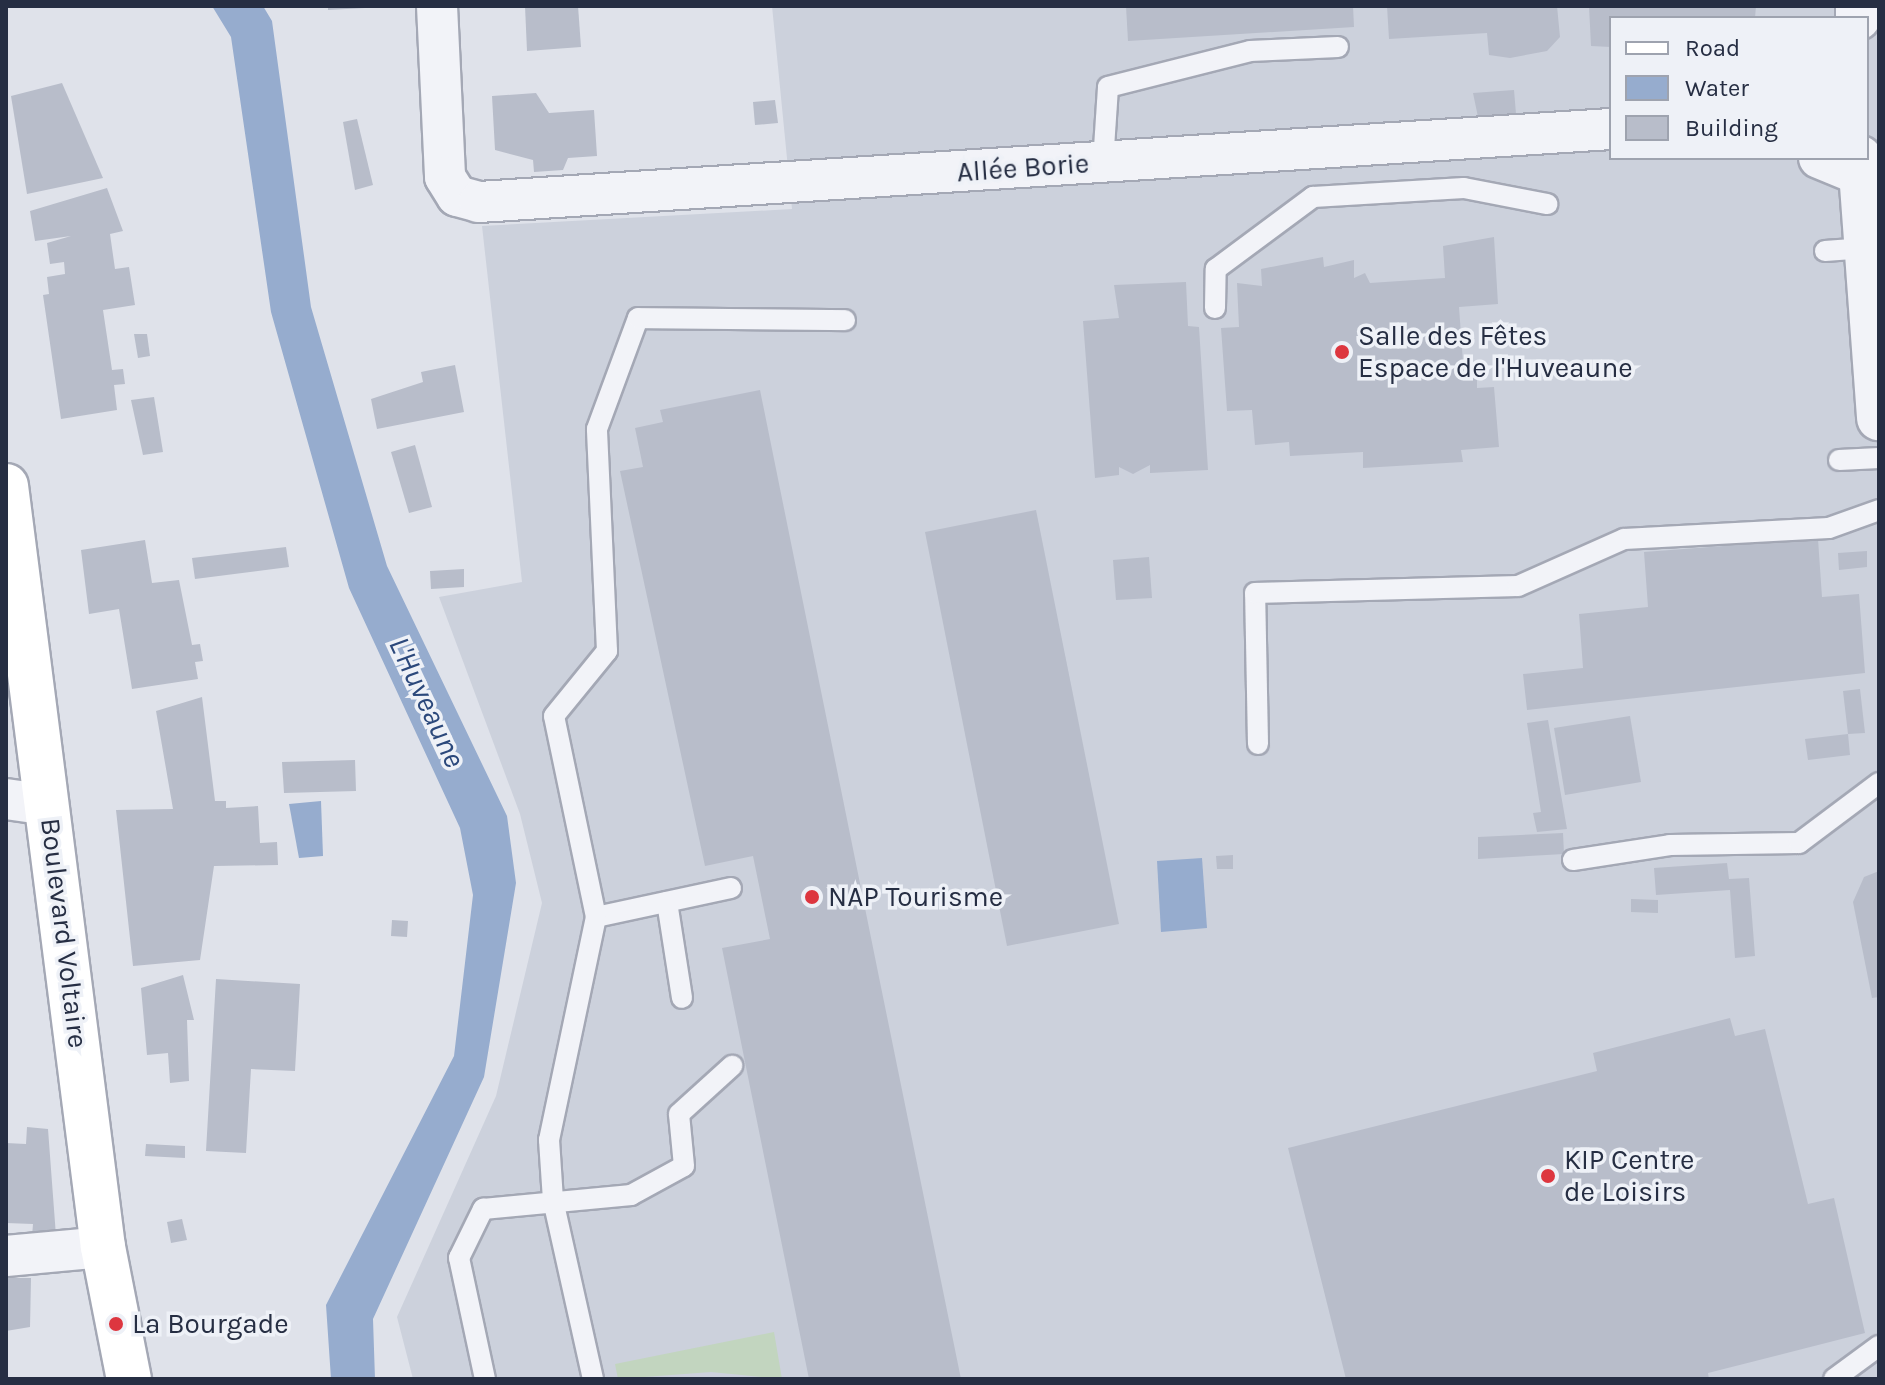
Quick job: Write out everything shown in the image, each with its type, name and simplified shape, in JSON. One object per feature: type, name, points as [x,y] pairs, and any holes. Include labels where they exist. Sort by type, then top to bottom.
[{"type":"main road","name":"Boulevard Voltaire","points":[[6,486],[103,1247],[129,1379]]},
{"type":"street","name":"Allée Borie","points":[[437,6],[445,177],[457,196],[479,202],[1609,129]]},
{"type":"street","points":[[1829,160],[1860,166],[1846,250],[1879,418]]},
{"type":"street","points":[[6,799],[48,805]]},
{"type":"street","points":[[6,1256],[103,1247]]},
{"type":"lane","points":[[1103,163],[1108,87],[1250,51],[1338,47]]},
{"type":"lane","points":[[1215,308],[1216,269],[1313,197],[1464,188],[1547,204]]},
{"type":"lane","points":[[593,1379],[553,1200],[549,1140],[596,917],[554,716],[607,651],[597,429],[638,318],[845,320]]},
{"type":"lane","points":[[1839,460],[1879,458]]},
{"type":"lane","points":[[1258,744],[1255,593],[1518,586],[1624,539],[1829,528],[1879,510]]},
{"type":"lane","points":[[1573,860],[1670,845],[1799,843],[1879,783]]},
{"type":"lane","points":[[596,917],[731,888]]},
{"type":"lane","points":[[667,902],[682,998]]},
{"type":"lane","points":[[485,1379],[459,1258],[483,1209],[631,1195],[684,1166],[679,1114],[732,1066]]},
{"type":"lane","points":[[1834,1379],[1879,1346]]},
{"type":"shaded area","points":[[772,6],[1879,6],[1879,1379],[413,1379],[397,1317],[496,1096],[542,903],[520,814],[439,597],[522,582],[482,226],[792,209]]},
{"type":"green space","points":[[774,1332],[782,1379],[711,1372],[618,1379],[615,1364]]},
{"type":"water","name":"L'Huveaune","points":[[212,6],[263,6],[272,21],[311,307],[387,566],[507,816],[516,883],[484,1077],[373,1319],[375,1379],[331,1379],[326,1305],[454,1056],[473,895],[460,828],[349,588],[271,312],[231,37]]},
{"type":"water","points":[[321,801],[323,856],[299,858],[289,804]]},
{"type":"water","points":[[1202,858],[1207,928],[1161,932],[1157,861]]},
{"type":"building","points":[[328,6],[365,6],[365,8],[328,10]]},
{"type":"building","points":[[525,6],[578,6],[581,47],[527,51]]},
{"type":"building","points":[[1126,6],[1353,6],[1354,27],[1128,41]]},
{"type":"building","points":[[1387,6],[1557,6],[1560,37],[1547,51],[1510,58],[1489,55],[1487,33],[1389,39]]},
{"type":"building","points":[[1589,6],[1756,6],[1755,16],[1609,16],[1609,47],[1591,46]]},
{"type":"building","points":[[62,83],[103,178],[27,194],[11,96]]},
{"type":"building","points":[[1514,90],[1516,114],[1478,117],[1473,93]]},
{"type":"building","points":[[536,93],[549,113],[594,110],[597,156],[568,158],[563,170],[534,172],[533,160],[495,150],[492,96]]},
{"type":"building","points":[[775,100],[778,123],[755,125],[753,102]]},
{"type":"building","points":[[357,119],[373,185],[355,190],[343,122]]},
{"type":"building","points":[[107,188],[123,231],[110,234],[115,269],[129,267],[135,305],[103,310],[112,370],[123,369],[125,384],[114,385],[117,410],[61,419],[43,295],[49,294],[47,277],[65,274],[64,262],[50,264],[47,243],[71,236],[35,241],[30,211]]},
{"type":"building","name":"Salle des Fêtes Espace de l'Huveaune","points":[[1494,237],[1498,304],[1459,307],[1464,376],[1477,375],[1477,388],[1494,387],[1499,447],[1461,450],[1463,462],[1363,468],[1363,452],[1290,456],[1289,442],[1255,445],[1252,410],[1227,411],[1221,328],[1239,327],[1237,283],[1262,286],[1261,269],[1323,257],[1324,267],[1354,260],[1354,278],[1365,273],[1370,283],[1445,278],[1443,246]]},
{"type":"building","points":[[1186,282],[1188,326],[1199,327],[1208,470],[1150,473],[1150,465],[1133,474],[1119,467],[1119,475],[1095,478],[1083,321],[1119,318],[1114,285]]},
{"type":"building","points":[[134,334],[147,334],[150,356],[138,358]]},
{"type":"building","points":[[455,365],[464,412],[377,429],[371,399],[423,382],[421,372]]},
{"type":"building","name":"NAP Tourisme","points":[[760,390],[961,1379],[809,1379],[722,948],[770,939],[753,856],[705,866],[620,471],[643,467],[635,428],[663,422],[660,410]]},
{"type":"building","points":[[154,397],[163,452],[143,455],[131,400]]},
{"type":"building","points":[[415,445],[432,507],[409,513],[391,452]]},
{"type":"building","points":[[1036,510],[1119,924],[1007,946],[925,532]]},
{"type":"building","points":[[1818,539],[1822,597],[1859,594],[1865,673],[1527,710],[1523,674],[1583,668],[1579,614],[1648,607],[1644,552]]},
{"type":"building","points":[[145,540],[152,583],[179,580],[192,645],[200,644],[203,661],[195,662],[198,679],[132,689],[119,609],[89,614],[81,550]]},
{"type":"building","points":[[286,547],[289,567],[195,579],[192,558]]},
{"type":"building","points":[[1867,551],[1867,567],[1839,570],[1838,553]]},
{"type":"building","points":[[1149,557],[1152,598],[1116,600],[1113,560]]},
{"type":"building","points":[[464,569],[464,587],[431,589],[430,571]]},
{"type":"building","points":[[1860,689],[1865,733],[1848,734],[1843,691]]},
{"type":"building","points":[[202,697],[215,801],[226,801],[226,808],[258,806],[260,843],[277,842],[278,865],[214,866],[200,960],[133,966],[116,810],[173,809],[156,711]]},
{"type":"building","points":[[1630,716],[1641,782],[1565,795],[1554,728]]},
{"type":"building","points":[[1548,720],[1567,829],[1537,832],[1533,813],[1541,812],[1527,723]]},
{"type":"building","points":[[1848,734],[1850,755],[1808,760],[1805,739]]},
{"type":"building","points":[[355,760],[356,791],[284,793],[282,762]]},
{"type":"building","points":[[1563,833],[1564,854],[1478,859],[1478,837]]},
{"type":"building","points":[[1233,855],[1233,869],[1217,869],[1216,856]]},
{"type":"building","points":[[1727,863],[1729,879],[1749,878],[1755,956],[1735,958],[1730,890],[1656,895],[1654,868]]},
{"type":"building","points":[[1879,871],[1879,997],[1872,998],[1853,902],[1864,877]]},
{"type":"building","points":[[1631,899],[1658,900],[1658,913],[1631,912]]},
{"type":"building","points":[[392,920],[408,921],[407,937],[391,936]]},
{"type":"building","points":[[183,975],[194,1020],[187,1020],[189,1081],[170,1083],[168,1053],[147,1055],[141,988]]},
{"type":"building","points":[[216,979],[300,984],[295,1071],[251,1069],[246,1153],[206,1151]]},
{"type":"building","name":"KIP Centre de Loisirs","points":[[1730,1018],[1735,1036],[1765,1029],[1808,1204],[1834,1198],[1865,1333],[1708,1373],[1709,1379],[1346,1379],[1288,1148],[1597,1071],[1593,1053]]},
{"type":"building","points":[[27,1127],[48,1129],[56,1236],[32,1236],[33,1224],[6,1223],[6,1143],[26,1144]]},
{"type":"building","points":[[146,1144],[185,1146],[185,1158],[145,1156]]},
{"type":"building","points":[[182,1219],[187,1240],[171,1243],[167,1222]]},
{"type":"building","points":[[6,1278],[31,1278],[30,1327],[6,1331]]},
{"type":"place","name":"Salle des Fêtes Espace de l'Huveaune","points":[[1342,352]]},
{"type":"place","name":"NAP Tourisme","points":[[812,897]]},
{"type":"place","name":"KIP Centre de Loisirs","points":[[1548,1176]]},
{"type":"place","name":"La Bourgade","points":[[116,1324]]}]
